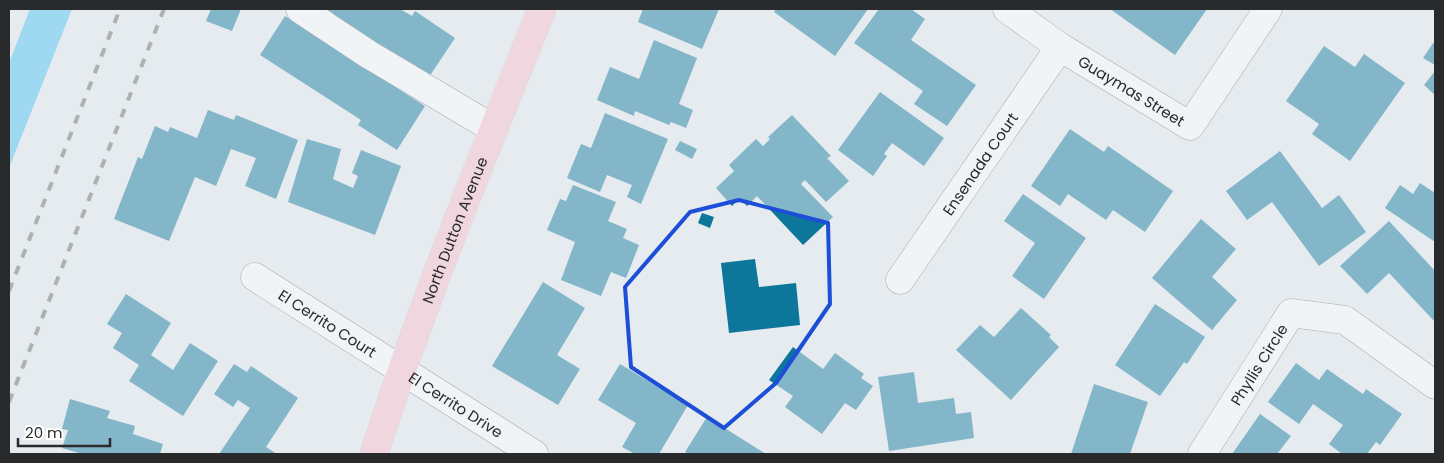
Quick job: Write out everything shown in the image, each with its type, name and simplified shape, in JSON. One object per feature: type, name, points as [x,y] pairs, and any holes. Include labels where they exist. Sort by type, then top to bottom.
[{"type":"main road","name":"North Dutton Avenue","points":[[374,454],[401,371],[542,9]]},
{"type":"street","points":[[300,9],[368,54],[494,129]]},
{"type":"street","name":"Guaymas Street","points":[[1007,9],[1060,47],[1190,126],[1268,9]]},
{"type":"street","name":"Ensenada Court","points":[[900,280],[1060,47]]},
{"type":"street","name":"El Cerrito Court","points":[[255,277],[401,371]]},
{"type":"street","name":"Phyllis Circle","points":[[1202,454],[1291,313],[1345,320],[1435,385]]},
{"type":"street","name":"El Cerrito Drive","points":[[401,371],[534,454]]},
{"type":"highlighted area","points":[[739,200],[828,223],[830,304],[776,383],[724,428],[631,367],[625,287],[690,212]]},
{"type":"water","points":[[30,9],[72,9],[9,168],[9,63]]},
{"type":"building","points":[[211,9],[241,9],[232,31],[206,21]]},
{"type":"building","points":[[326,9],[400,9],[412,16],[415,11],[455,38],[425,83],[329,19],[333,13]]},
{"type":"building","points":[[643,9],[719,9],[702,49],[638,22]]},
{"type":"building","points":[[776,9],[868,9],[835,56],[774,12]]},
{"type":"building","points":[[879,9],[911,9],[925,19],[911,40],[976,85],[947,126],[914,104],[923,91],[854,43]]},
{"type":"building","points":[[1110,9],[1207,9],[1175,55]]},
{"type":"building","points":[[285,16],[425,106],[397,150],[358,125],[361,120],[260,55]]},
{"type":"building","points":[[654,40],[697,58],[679,104],[693,110],[686,128],[671,122],[669,125],[635,111],[634,116],[597,100],[610,67],[639,79]]},
{"type":"building","points":[[1433,43],[1435,44],[1435,65],[1423,58]]},
{"type":"building","points":[[1324,46],[1355,67],[1364,54],[1405,83],[1350,161],[1312,134],[1319,124],[1286,101]]},
{"type":"building","points":[[1435,71],[1435,95],[1424,85]]},
{"type":"building","points":[[880,92],[944,138],[924,166],[892,143],[884,154],[887,156],[873,176],[838,150]]},
{"type":"building","points":[[208,110],[234,120],[236,115],[298,140],[276,199],[245,186],[256,158],[231,149],[216,186],[195,177],[169,241],[114,219],[138,157],[142,159],[155,126],[168,132],[170,127],[197,138]]},
{"type":"building","points":[[605,113],[668,139],[641,204],[627,197],[632,185],[607,175],[600,192],[567,178],[581,144],[591,148]]},
{"type":"building","points":[[792,115],[831,156],[827,158],[849,181],[826,202],[805,180],[801,184],[833,217],[803,245],[757,196],[747,206],[740,198],[732,206],[716,188],[734,171],[729,165],[756,139],[763,146],[770,139],[768,137]]},
{"type":"building","points":[[1070,129],[1104,152],[1108,146],[1173,191],[1145,232],[1113,210],[1106,220],[1068,194],[1060,206],[1031,186]]},
{"type":"building","points":[[307,139],[341,149],[333,179],[353,188],[358,176],[352,173],[361,150],[401,166],[375,235],[288,202]]},
{"type":"building","points":[[680,141],[697,149],[692,159],[675,150]]},
{"type":"building","points":[[1280,151],[1322,208],[1339,195],[1366,232],[1319,266],[1272,202],[1247,220],[1226,191]]},
{"type":"building","points":[[1420,183],[1435,193],[1435,242],[1385,208],[1400,185],[1413,194]]},
{"type":"building","points":[[573,185],[616,202],[608,221],[627,229],[623,238],[639,245],[626,278],[611,272],[601,296],[561,280],[575,242],[547,230],[560,199],[566,201]]},
{"type":"building","points":[[1023,194],[1086,238],[1044,299],[1012,276],[1035,243],[1004,221]]},
{"type":"building","points":[[702,213],[714,217],[710,228],[698,223]]},
{"type":"building","points":[[1201,219],[1236,249],[1212,277],[1237,300],[1212,330],[1152,278]]},
{"type":"building","points":[[1389,221],[1435,271],[1435,322],[1389,273],[1367,294],[1340,266]]},
{"type":"building","points":[[755,259],[759,287],[796,283],[800,325],[729,333],[721,263]]},
{"type":"building","points":[[543,282],[585,308],[557,355],[580,369],[558,405],[492,366]]},
{"type":"building","points":[[126,294],[171,323],[151,355],[173,370],[190,343],[218,361],[183,416],[129,381],[139,365],[113,348],[122,333],[107,324]]},
{"type":"building","points":[[1155,304],[1205,337],[1187,364],[1184,362],[1160,396],[1115,365]]},
{"type":"building","points":[[1021,308],[1051,335],[1049,337],[1059,347],[1011,400],[956,350],[980,325],[994,337]]},
{"type":"building","points":[[793,347],[823,369],[835,353],[864,374],[861,378],[873,386],[856,410],[845,403],[822,434],[785,407],[793,396],[769,380]]},
{"type":"building","points":[[1296,363],[1319,380],[1327,369],[1363,394],[1366,389],[1402,414],[1380,445],[1376,442],[1367,454],[1342,454],[1329,444],[1343,425],[1313,404],[1299,424],[1268,402]]},
{"type":"building","points":[[234,364],[247,372],[251,366],[298,398],[266,447],[277,454],[219,454],[250,408],[238,400],[233,407],[214,394]]},
{"type":"building","points":[[620,364],[688,405],[659,454],[635,454],[622,447],[636,423],[598,400]]},
{"type":"building","points":[[914,372],[918,403],[954,398],[956,414],[971,412],[974,438],[889,451],[878,377]]},
{"type":"building","points":[[1094,384],[1148,402],[1130,454],[1071,454]]},
{"type":"building","points":[[70,399],[110,411],[107,418],[135,426],[133,434],[163,444],[160,454],[82,454],[62,448],[68,430],[62,429]]},
{"type":"building","points":[[1260,414],[1291,436],[1277,454],[1232,454]]},
{"type":"building","points":[[707,417],[766,454],[688,454],[685,452]]},
{"type":"railway","points":[[9,291],[120,9]]},
{"type":"railway","points":[[9,402],[164,9]]}]
